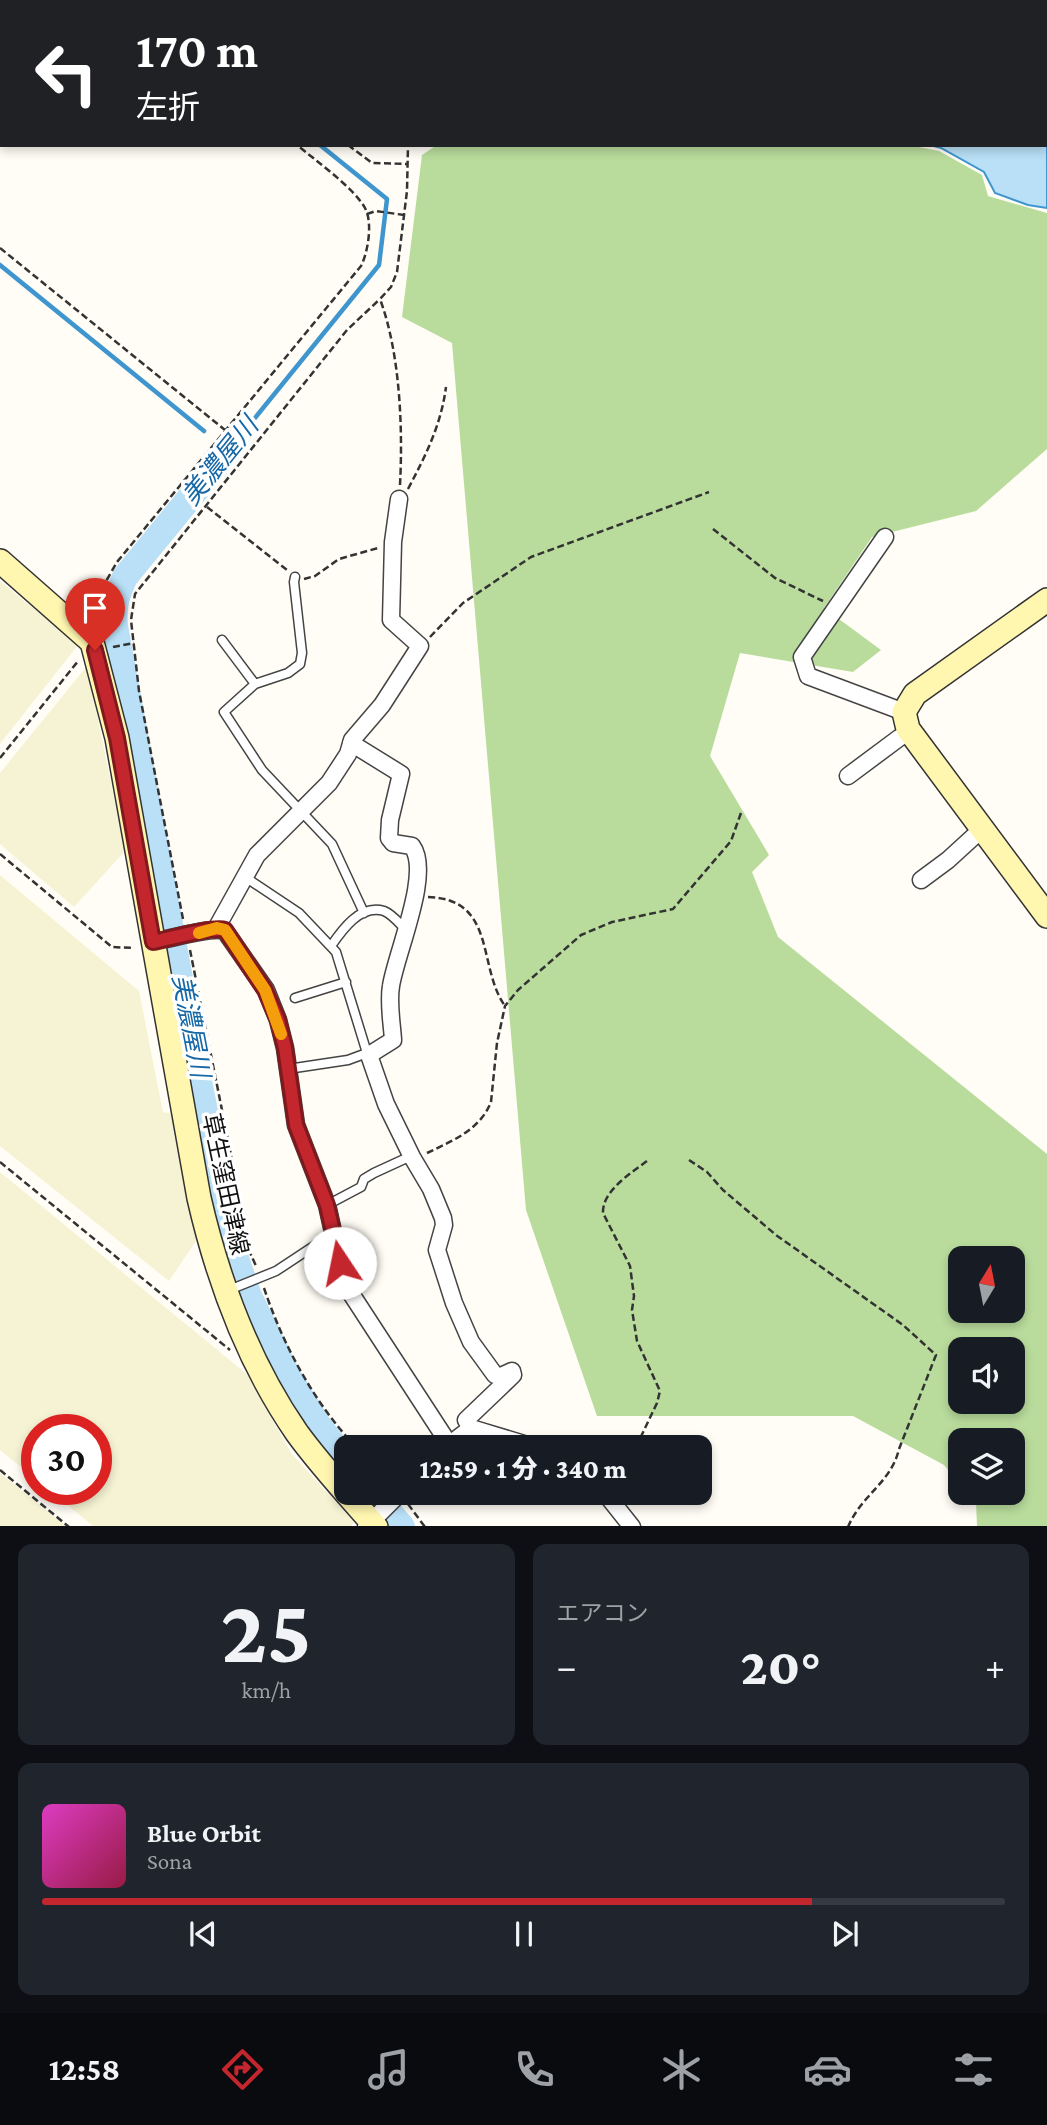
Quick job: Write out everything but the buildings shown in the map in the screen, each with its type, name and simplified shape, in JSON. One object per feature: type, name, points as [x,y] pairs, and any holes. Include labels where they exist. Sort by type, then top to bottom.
[{"type":"main road","points":[[0,561],[100,645]]},
{"type":"main road","points":[[1047,600],[915,694],[907,722],[1047,916]]},
{"type":"main road","name":"草生窪田津線","points":[[100,645],[199,1198],[239,1329],[295,1430],[344,1492],[373,1523]]},
{"type":"street","points":[[217,928],[257,855],[329,783],[348,754],[351,743],[382,705],[421,646],[391,620],[393,542],[399,499]]},
{"type":"street","points":[[848,776],[899,738],[907,722],[808,676],[802,657],[885,537]]},
{"type":"street","points":[[351,743],[401,774],[390,820],[389,838],[393,842],[412,846],[418,853],[416,897],[390,989],[393,1040],[368,1054],[386,1104],[413,1160],[431,1189],[443,1218],[444,1226],[437,1250],[454,1303],[471,1342],[495,1375],[501,1376],[512,1371],[513,1375],[466,1420],[471,1428],[494,1435]]},
{"type":"street","points":[[921,880],[983,828]]},
{"type":"street","points":[[153,944],[217,928],[225,930],[265,990],[278,1020],[296,1125],[327,1205],[340,1263],[354,1300],[440,1435]]},
{"type":"street","points":[[462,1435],[471,1428]]},
{"type":"street","points":[[373,1523],[389,1505]]},
{"type":"street","points":[[615,1505],[631,1526]]},
{"type":"lane","points":[[295,577],[302,653],[300,664],[288,673],[255,684],[224,712],[262,770],[331,844],[364,913]]},
{"type":"lane","points":[[222,640],[255,684]]},
{"type":"lane","points":[[244,877],[299,913],[336,952],[368,1054],[348,1060],[288,1069]]},
{"type":"lane","points":[[331,946],[352,919],[364,913],[384,911],[405,929]]},
{"type":"lane","points":[[295,998],[346,982]]},
{"type":"lane","points":[[327,1205],[360,1187],[364,1180],[374,1173],[413,1160]]},
{"type":"lane","points":[[229,1290],[276,1271],[329,1236],[334,1236]]},
{"type":"path","points":[[0,758],[100,645],[98,600],[112,571],[361,266],[366,256],[366,209],[338,179],[299,147]]},
{"type":"path","points":[[351,147],[372,163],[408,164]]},
{"type":"path","points":[[345,1435],[331,1419],[294,1357],[275,1320],[251,1255],[139,691],[131,607],[135,594],[347,330],[391,287],[397,272],[404,215],[408,147]]},
{"type":"path","points":[[367,214],[376,211],[404,215]]},
{"type":"path","points":[[0,248],[226,430]]},
{"type":"path","points":[[380,299],[388,322],[396,376],[401,457],[399,499]]},
{"type":"path","points":[[399,499],[408,489],[430,450],[444,406],[446,387]]},
{"type":"path","points":[[421,646],[463,603],[506,576],[516,565],[709,492]]},
{"type":"path","points":[[207,507],[299,580],[307,579],[339,559],[393,542]]},
{"type":"path","points":[[713,529],[775,578],[836,608]]},
{"type":"path","points":[[100,645],[133,643]]},
{"type":"path","points":[[413,1160],[458,1139],[488,1111],[505,1006],[518,990],[581,935],[612,922],[673,909],[731,841],[742,810]]},
{"type":"path","points":[[0,854],[112,947],[153,944]]},
{"type":"path","points":[[416,897],[442,897],[460,904],[470,915],[484,938],[496,994],[505,1006]]},
{"type":"path","points":[[689,1160],[698,1168],[707,1171],[723,1190],[776,1235],[903,1325],[936,1355],[896,1464],[863,1501],[849,1526]]},
{"type":"path","points":[[642,1435],[660,1391],[637,1341],[630,1266],[603,1213],[603,1204],[618,1184],[647,1161]]},
{"type":"path","points":[[0,1163],[234,1354],[256,1359]]},
{"type":"path","points":[[0,1470],[68,1526]]},
{"type":"path","points":[[407,1505],[424,1526]]},
{"type":"shaded area","points":[[0,581],[78,645],[0,744]]},
{"type":"shaded area","points":[[87,666],[125,851],[74,907],[0,844],[0,773]]},
{"type":"shaded area","points":[[0,875],[139,991],[163,1112],[173,1114],[200,1235],[169,1281],[0,1146]]},
{"type":"shaded area","points":[[0,1172],[248,1375],[291,1453],[334,1500],[334,1505],[338,1505],[354,1522],[351,1526],[93,1526],[67,1505],[112,1505],[112,1414],[21,1414],[21,1467],[0,1450]]},
{"type":"shaded area","points":[[0,1473],[21,1490],[21,1505],[40,1505],[66,1526],[0,1526]]},
{"type":"green space","points":[[434,147],[918,147],[939,151],[982,175],[988,196],[1047,213],[1047,449],[976,511],[872,537],[824,608],[881,650],[853,672],[740,653],[710,756],[769,855],[752,872],[778,937],[1047,1154],[1047,1526],[977,1526],[976,1505],[1025,1505],[1025,1428],[948,1428],[948,1470],[944,1465],[853,1416],[597,1416],[526,1210],[452,343],[402,317],[422,155]]},
{"type":"water","points":[[937,147],[1047,147],[1047,208],[1028,205],[995,193],[984,172]]},
{"type":"waterway","name":"美濃屋川","points":[[223,446],[229,450],[379,265],[387,199],[322,147]]},
{"type":"waterway","points":[[0,265],[204,431]]},
{"type":"waterway","name":"美濃屋川","points":[[229,450],[125,577],[116,601],[115,626],[232,1247],[249,1296],[287,1374],[334,1445]]},
{"type":"waterway","name":"美濃屋川","points":[[383,1505],[401,1526]]},
{"type":"slow traffic","points":[[199,933],[217,928],[225,930],[253,968],[265,990],[281,1034]]},
{"type":"route","points":[[95,650],[117,738],[153,942],[217,928],[225,930],[253,968],[278,1020],[285,1048],[296,1125],[327,1205],[340,1263]]}]
